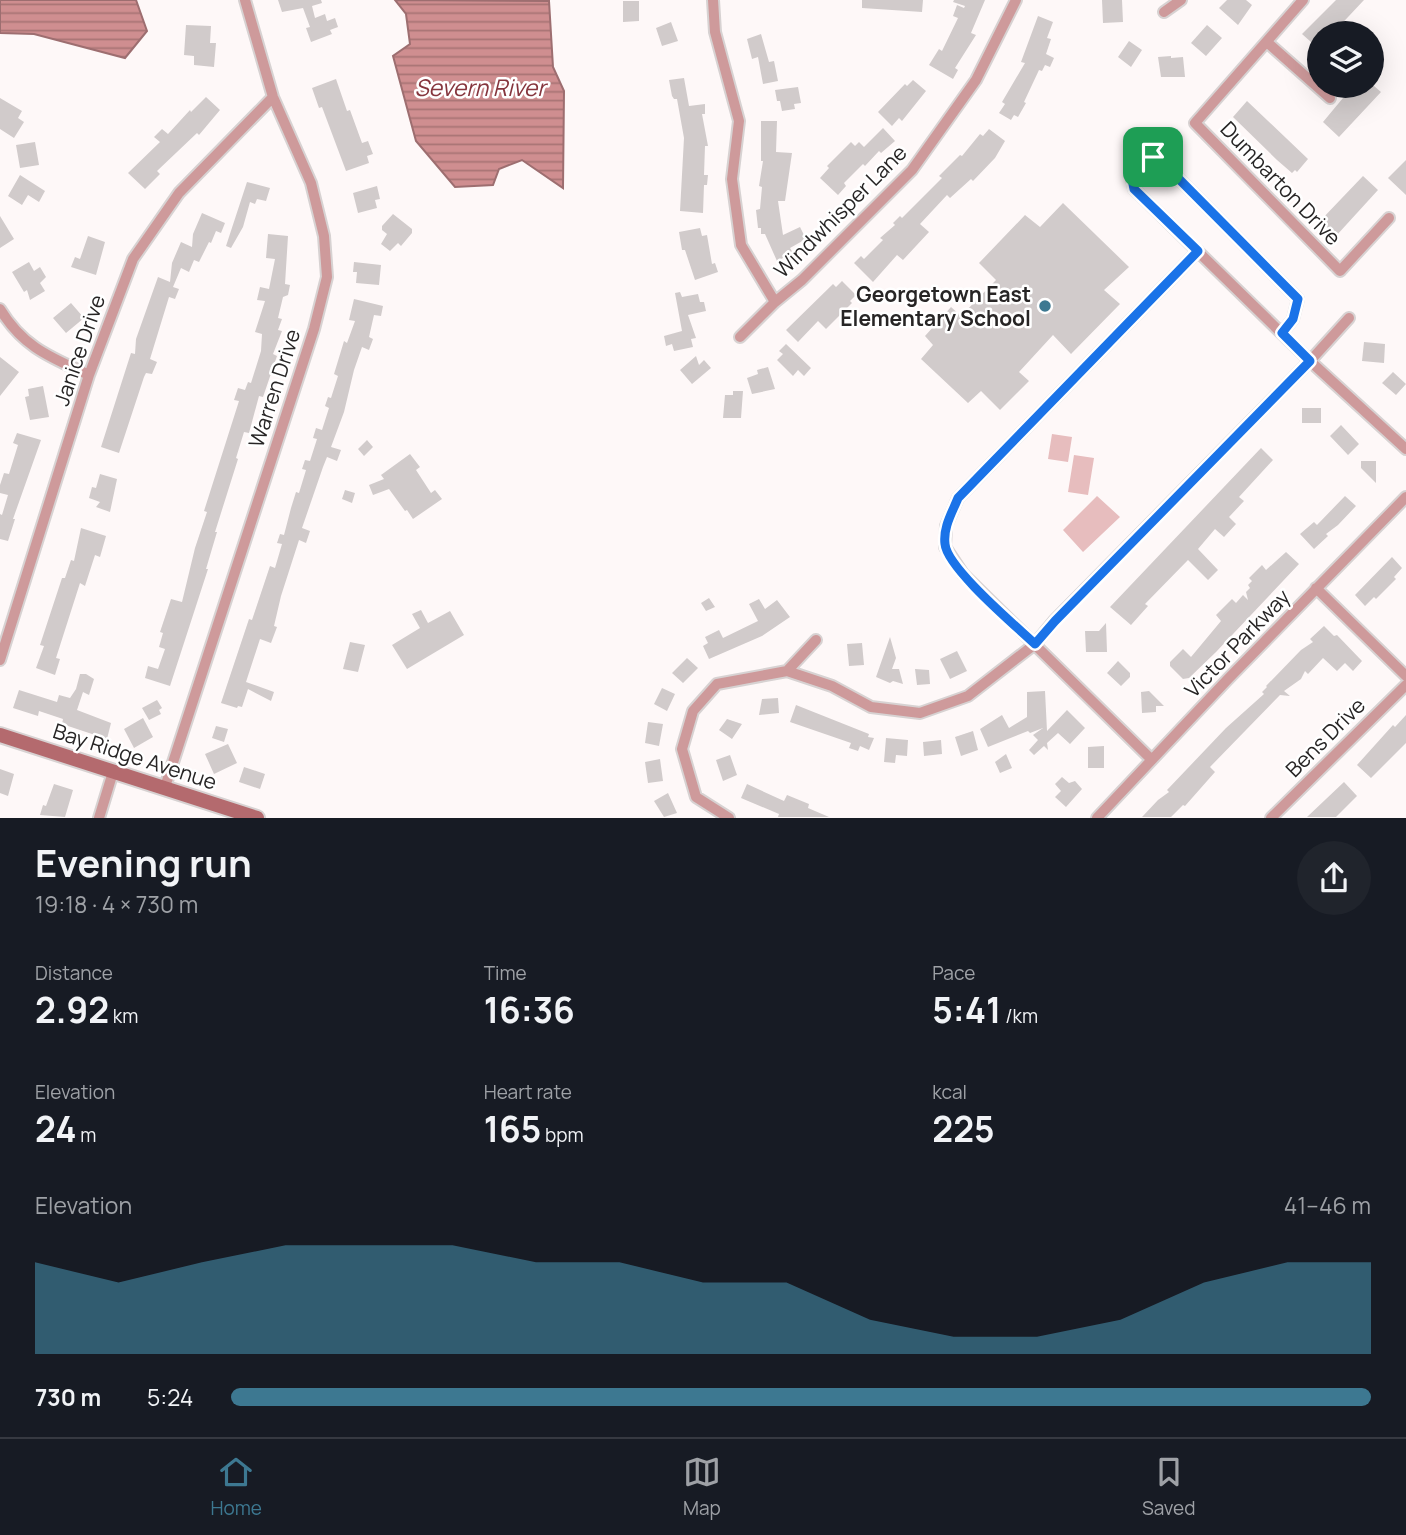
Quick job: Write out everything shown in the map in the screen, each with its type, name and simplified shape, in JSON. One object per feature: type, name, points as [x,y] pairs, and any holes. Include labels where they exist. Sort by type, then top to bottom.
[{"type":"main road","name":"Bay Ridge Avenue","points":[[0,735],[257,817]]},
{"type":"street","name":"Warren Drive","points":[[165,787],[314,329],[327,276],[324,236],[311,183],[272,97],[244,0]]},
{"type":"street","name":"Windwhisper Lane","points":[[713,0],[715,32],[739,121],[732,179],[741,245],[775,302]]},
{"type":"street","name":"Windwhisper Lane","points":[[740,337],[802,280],[912,170],[976,80],[1016,0]]},
{"type":"street","points":[[1164,12],[1181,0]]},
{"type":"street","points":[[1303,0],[1268,43],[1307,78]]},
{"type":"street","name":"Dumbarton Drive","points":[[1268,43],[1195,123],[1340,271],[1389,218]]},
{"type":"street","name":"Janice Drive","points":[[0,660],[89,375],[132,259],[179,193],[272,97]]},
{"type":"street","points":[[1282,333],[1293,319],[1298,299],[1169,169],[1153,157],[1138,159],[1131,174],[1134,189],[1310,361],[1406,449]]},
{"type":"street","points":[[1152,759],[963,575],[945,547],[946,526],[958,498],[1198,251]]},
{"type":"street","points":[[0,309],[10,326],[37,351],[89,375]]},
{"type":"street","points":[[729,817],[696,797],[682,749],[693,711],[717,684],[788,671],[832,686],[871,707],[920,713],[968,696],[1035,644],[1349,318]]},
{"type":"street","name":"Victor Parkway","points":[[1097,817],[1406,497]]},
{"type":"street","points":[[1316,588],[1406,676]]},
{"type":"street","points":[[788,671],[816,640]]},
{"type":"street","name":"Bens Drive","points":[[1271,817],[1406,685]]},
{"type":"street","points":[[99,817],[113,772]]},
{"type":"shaded area","points":[[1052,434],[1072,437],[1068,462],[1048,459]]},
{"type":"shaded area","points":[[1074,455],[1094,458],[1088,495],[1068,492]]},
{"type":"shaded area","points":[[1097,496],[1120,517],[1083,552],[1063,530]]},
{"type":"water","points":[[0,0],[136,0],[147,31],[125,58],[34,34],[0,33]]},
{"type":"water","name":"Severn River","points":[[395,0],[549,1],[553,67],[564,91],[563,188],[522,160],[499,169],[493,185],[455,187],[416,141],[393,56],[410,44],[406,14]]},
{"type":"building","points":[[278,0],[321,0],[322,3],[312,6],[315,18],[325,14],[327,21],[335,18],[338,27],[330,30],[332,34],[311,42],[306,28],[310,27],[303,8],[282,12]]},
{"type":"building","points":[[862,0],[923,0],[922,12],[862,8]]},
{"type":"building","points":[[985,0],[971,33],[976,35],[955,68],[958,70],[953,79],[929,65],[939,49],[942,51],[958,18],[953,16],[957,5],[964,8],[965,6],[953,2]]},
{"type":"building","points":[[1102,0],[1122,0],[1123,22],[1103,23]]},
{"type":"building","points":[[1227,0],[1246,0],[1252,5],[1238,25],[1219,8]]},
{"type":"building","points":[[1336,0],[1364,0],[1344,21],[1315,21]]},
{"type":"building","points":[[623,1],[639,1],[639,21],[623,22]]},
{"type":"building","points":[[1038,16],[1053,22],[1047,38],[1051,39],[1046,54],[1054,58],[1050,67],[1045,65],[1042,71],[1039,70],[1024,102],[1026,103],[1018,117],[1014,115],[1011,120],[999,113],[1005,104],[1002,102],[1025,63],[1021,62]]},
{"type":"building","points":[[671,22],[678,41],[662,46],[656,28]]},
{"type":"building","points":[[186,25],[211,26],[210,43],[216,43],[214,67],[194,65],[194,56],[184,55]]},
{"type":"building","points":[[1207,25],[1222,38],[1206,56],[1191,43]]},
{"type":"building","points":[[761,34],[769,62],[774,61],[778,81],[763,84],[758,57],[752,59],[747,39]]},
{"type":"building","points":[[1129,41],[1142,50],[1131,67],[1118,57]]},
{"type":"building","points":[[1158,57],[1183,57],[1185,77],[1161,77]]},
{"type":"building","points":[[684,78],[689,106],[705,104],[705,114],[702,114],[708,146],[705,146],[704,175],[708,175],[707,185],[704,185],[703,213],[680,211],[684,138],[677,99],[672,96],[669,80]]},
{"type":"building","points":[[336,79],[362,143],[368,141],[373,154],[367,156],[369,163],[346,171],[312,88]]},
{"type":"building","points":[[913,80],[926,91],[902,121],[899,118],[892,126],[878,112],[905,84],[907,86]]},
{"type":"building","points":[[798,87],[801,103],[794,104],[795,109],[782,111],[775,90]]},
{"type":"building","points":[[206,97],[220,110],[199,135],[197,133],[157,171],[160,174],[145,189],[128,173],[160,142],[154,137],[162,129],[168,134]]},
{"type":"building","points":[[0,98],[22,111],[18,118],[24,122],[14,138],[0,129]]},
{"type":"building","points":[[1343,98],[1375,98],[1339,137],[1323,122]]},
{"type":"building","points":[[1247,101],[1308,159],[1297,172],[1295,170],[1292,173],[1233,117]]},
{"type":"building","points":[[761,121],[777,121],[776,152],[792,153],[785,201],[778,201],[783,235],[800,227],[806,239],[790,248],[793,253],[777,261],[765,234],[761,234],[761,228],[758,228],[756,210],[760,209],[762,187],[759,186],[763,161]]},
{"type":"building","points":[[883,128],[895,141],[881,153],[879,151],[865,166],[863,164],[844,183],[846,186],[838,195],[820,178],[829,168],[827,166],[851,142],[855,146],[859,142],[864,147]]},
{"type":"building","points":[[989,129],[1005,141],[995,158],[973,181],[971,179],[950,198],[947,195],[920,224],[929,232],[903,260],[897,255],[873,282],[854,263],[861,256],[864,259],[883,240],[880,238],[895,225],[893,223],[900,216],[902,218],[942,178],[939,176],[962,156],[980,134],[983,136]]},
{"type":"building","points":[[35,142],[39,165],[20,168],[16,145]]},
{"type":"building","points":[[1406,160],[1406,195],[1388,178]]},
{"type":"building","points":[[20,175],[45,191],[39,202],[28,195],[22,205],[8,196]]},
{"type":"building","points":[[1363,176],[1378,190],[1336,236],[1320,221]]},
{"type":"building","points":[[247,182],[270,188],[266,201],[257,199],[255,204],[250,202],[243,227],[231,248],[226,246]]},
{"type":"building","points":[[377,186],[380,199],[375,200],[377,208],[358,213],[353,193]]},
{"type":"building","name":"Georgetown East Elementary School","points":[[1063,203],[1129,267],[1104,290],[1120,304],[1071,354],[1053,335],[1019,372],[1029,381],[1000,410],[981,391],[968,403],[921,359],[933,345],[925,336],[951,307],[961,316],[996,280],[979,263],[1025,215],[1040,227]]},
{"type":"building","points":[[202,213],[225,223],[221,233],[216,231],[199,262],[194,260],[189,272],[181,268],[173,287],[179,289],[175,299],[169,297],[150,359],[157,362],[152,374],[146,373],[144,377],[119,453],[101,447],[131,353],[135,354],[136,339],[158,277],[170,282],[172,263],[181,242],[192,247],[193,234]]},
{"type":"building","points":[[393,214],[412,229],[412,233],[401,246],[398,243],[390,251],[381,244],[387,234],[382,230],[382,226]]},
{"type":"building","points":[[0,216],[14,239],[0,248]]},
{"type":"building","points":[[700,228],[702,236],[707,235],[712,264],[715,263],[718,272],[695,280],[685,250],[682,250],[679,232]]},
{"type":"building","points":[[268,234],[288,236],[285,284],[290,285],[288,295],[283,297],[278,318],[282,319],[278,330],[282,331],[273,354],[277,356],[263,397],[259,396],[249,433],[244,432],[215,532],[208,569],[170,686],[145,678],[148,666],[158,669],[165,649],[159,647],[163,633],[160,632],[171,599],[182,602],[207,512],[204,511],[239,401],[234,400],[238,388],[245,390],[248,382],[251,383],[261,351],[262,334],[255,332],[265,301],[257,300],[260,287],[269,289],[275,259],[266,258]]},
{"type":"building","points":[[88,236],[105,242],[96,275],[71,267],[75,257],[80,259]]},
{"type":"building","points":[[29,262],[34,271],[40,267],[46,277],[40,283],[45,291],[30,300],[27,290],[24,292],[12,272]]},
{"type":"building","points":[[354,262],[381,265],[379,285],[356,283]]},
{"type":"building","points":[[842,281],[856,295],[850,301],[852,303],[826,329],[818,321],[798,342],[786,330],[833,284],[836,287]]},
{"type":"building","points":[[680,292],[682,297],[698,294],[706,311],[688,315],[696,338],[691,339],[693,347],[674,351],[672,344],[666,346],[664,336],[682,331],[675,293]]},
{"type":"building","points":[[354,299],[383,306],[381,316],[374,315],[369,337],[373,339],[369,350],[362,347],[354,370],[344,412],[331,447],[341,450],[337,461],[327,457],[323,467],[302,528],[310,531],[306,543],[299,540],[281,596],[274,626],[277,627],[271,643],[260,639],[246,682],[274,692],[271,701],[248,689],[242,707],[237,708],[221,703],[270,566],[275,568],[282,544],[277,543],[280,534],[284,535],[296,492],[299,493],[306,470],[302,469],[305,460],[310,461],[317,439],[313,438],[316,428],[322,430],[329,408],[325,406],[328,397],[331,398],[338,376],[334,374],[344,341],[347,343],[355,321],[349,320]]},
{"type":"building","points":[[71,303],[84,318],[66,333],[53,318]]},
{"type":"building","points":[[1364,342],[1385,344],[1384,363],[1362,361]]},
{"type":"building","points":[[786,344],[811,368],[804,376],[798,370],[793,376],[777,360],[783,354],[779,351]]},
{"type":"building","points":[[696,356],[699,365],[704,360],[711,368],[692,384],[680,370]]},
{"type":"building","points":[[0,357],[19,372],[0,396]]},
{"type":"building","points":[[768,367],[775,389],[752,394],[747,378],[758,374],[757,370]]},
{"type":"building","points":[[1393,372],[1406,384],[1396,395],[1382,383]]},
{"type":"building","points":[[43,386],[49,417],[30,420],[25,397],[29,396],[28,389]]},
{"type":"building","points":[[733,391],[743,391],[741,418],[723,418],[725,395],[733,395]]},
{"type":"building","points":[[1302,408],[1321,408],[1321,423],[1302,423]]},
{"type":"building","points":[[1341,425],[1359,444],[1348,455],[1330,436]]},
{"type":"building","points":[[17,433],[41,440],[8,541],[0,539],[0,514],[2,515],[8,495],[0,493],[0,485],[4,473],[9,474],[18,445],[13,443]]},
{"type":"building","points":[[367,440],[373,447],[364,456],[358,449]]},
{"type":"building","points":[[1261,448],[1273,460],[1239,497],[1244,501],[1229,517],[1236,524],[1224,537],[1215,529],[1198,549],[1218,570],[1208,580],[1188,560],[1145,604],[1148,606],[1131,625],[1110,607]]},
{"type":"building","points":[[410,454],[420,467],[416,470],[431,493],[435,490],[442,499],[413,519],[389,489],[373,495],[369,485],[384,479],[381,475]]},
{"type":"building","points":[[1361,461],[1376,461],[1376,483],[1361,468]]},
{"type":"building","points":[[100,474],[117,479],[110,512],[96,507],[100,502],[89,498],[92,487],[96,488]]},
{"type":"building","points":[[345,490],[355,493],[352,503],[342,499]]},
{"type":"building","points":[[1345,496],[1356,506],[1314,549],[1300,534],[1314,522],[1317,525]]},
{"type":"building","points":[[81,528],[106,536],[100,557],[95,555],[85,586],[80,583],[56,658],[60,659],[55,675],[36,668],[44,646],[40,645],[62,578],[65,578],[71,560],[74,561]]},
{"type":"building","points":[[1286,552],[1299,564],[1216,652],[1189,678],[1183,679],[1170,666],[1170,662],[1183,649],[1191,657],[1221,621],[1216,615],[1232,599],[1236,603],[1243,595],[1248,600],[1246,592],[1252,581],[1249,578],[1262,565],[1266,570]]},
{"type":"building","points":[[1392,557],[1402,568],[1394,577],[1396,579],[1365,606],[1355,595]]},
{"type":"building","points":[[709,598],[715,607],[706,611],[701,603]]},
{"type":"building","points":[[759,599],[765,609],[777,600],[790,617],[762,636],[709,659],[703,646],[708,643],[705,637],[719,630],[723,638],[758,621],[749,604]]},
{"type":"building","points":[[421,610],[428,623],[450,611],[464,635],[407,669],[392,645],[420,628],[412,614]]},
{"type":"building","points":[[1106,623],[1107,652],[1086,652],[1085,631],[1099,631]]},
{"type":"building","points":[[1324,626],[1334,636],[1337,635],[1362,661],[1353,671],[1345,663],[1337,671],[1323,658],[1308,674],[1305,671],[1301,679],[1284,691],[1290,696],[1280,695],[1210,767],[1215,772],[1185,806],[1171,817],[1142,817],[1169,792],[1167,790],[1226,728],[1264,694],[1262,692],[1266,686],[1301,650],[1313,642],[1310,639]]},
{"type":"building","points":[[890,637],[896,658],[892,669],[899,669],[903,684],[893,681],[890,683],[876,677]]},
{"type":"building","points":[[350,642],[365,645],[358,672],[343,669]]},
{"type":"building","points":[[862,643],[864,665],[849,666],[847,644]]},
{"type":"building","points":[[957,651],[967,671],[950,679],[940,659]]},
{"type":"building","points":[[687,658],[698,668],[683,683],[672,673]]},
{"type":"building","points":[[1118,661],[1130,673],[1130,677],[1121,686],[1107,673]]},
{"type":"building","points":[[915,669],[929,670],[930,684],[917,685]]},
{"type":"building","points":[[80,674],[94,679],[89,695],[83,692],[77,710],[111,723],[107,739],[62,724],[63,719],[39,711],[38,716],[13,708],[19,690],[57,702],[59,695],[70,698]]},
{"type":"building","points":[[662,688],[675,694],[667,711],[654,704]]},
{"type":"building","points":[[1045,691],[1047,731],[1067,710],[1085,728],[1070,744],[1058,733],[1047,743],[1048,750],[1044,746],[1034,755],[1029,750],[1038,740],[1033,735],[1043,728],[988,747],[980,729],[1002,715],[1009,728],[1027,717],[1027,692]]},
{"type":"building","points":[[1149,691],[1164,706],[1156,706],[1156,712],[1142,713],[1141,692]]},
{"type":"building","points":[[778,698],[779,713],[759,715],[762,699]]},
{"type":"building","points":[[157,700],[162,708],[159,710],[161,714],[149,720],[142,708]]},
{"type":"building","points":[[796,705],[869,734],[868,737],[874,738],[869,750],[860,746],[858,751],[849,748],[851,743],[790,722]]},
{"type":"building","points":[[1406,715],[1406,743],[1371,778],[1357,765],[1393,725],[1395,727]]},
{"type":"building","points":[[143,718],[153,737],[134,748],[124,729]]},
{"type":"building","points":[[727,719],[742,724],[732,739],[719,730]]},
{"type":"building","points":[[648,722],[663,724],[659,746],[645,743]]},
{"type":"building","points":[[216,726],[228,729],[224,742],[212,738]]},
{"type":"building","points":[[973,731],[978,750],[961,756],[955,737]]},
{"type":"building","points":[[886,738],[908,740],[907,756],[896,755],[895,763],[884,762]]},
{"type":"building","points":[[941,740],[942,754],[924,756],[923,742]]},
{"type":"building","points":[[228,744],[237,763],[214,774],[205,754]]},
{"type":"building","points":[[1104,746],[1104,768],[1088,768],[1088,747]]},
{"type":"building","points":[[1006,754],[1012,768],[1000,773],[995,762]]},
{"type":"building","points":[[730,755],[737,775],[723,781],[716,760]]},
{"type":"building","points":[[660,759],[663,781],[648,783],[645,762]]},
{"type":"building","points":[[244,767],[265,774],[260,789],[239,782]]},
{"type":"building","points":[[0,769],[14,774],[8,796],[0,793]]},
{"type":"building","points":[[1062,777],[1069,783],[1075,781],[1082,789],[1066,807],[1055,797],[1061,791],[1055,784]]},
{"type":"building","points":[[1344,782],[1357,796],[1336,817],[1307,817]]},
{"type":"building","points":[[54,784],[73,790],[65,817],[40,815]]},
{"type":"building","points":[[747,784],[784,801],[787,795],[809,804],[808,808],[829,817],[778,817],[779,814],[741,798]]},
{"type":"building","points":[[668,793],[677,813],[664,817],[654,801]]},
{"type":"place","name":"Georgetown East Elementary School","points":[[1045,306]]},
{"type":"route","points":[[1153,157],[1169,169],[1298,299],[1293,319],[1282,333],[1310,361],[1035,644],[963,575],[945,547],[946,526],[958,498],[1198,251],[1134,189],[1131,174],[1138,159],[1153,157]]}]
